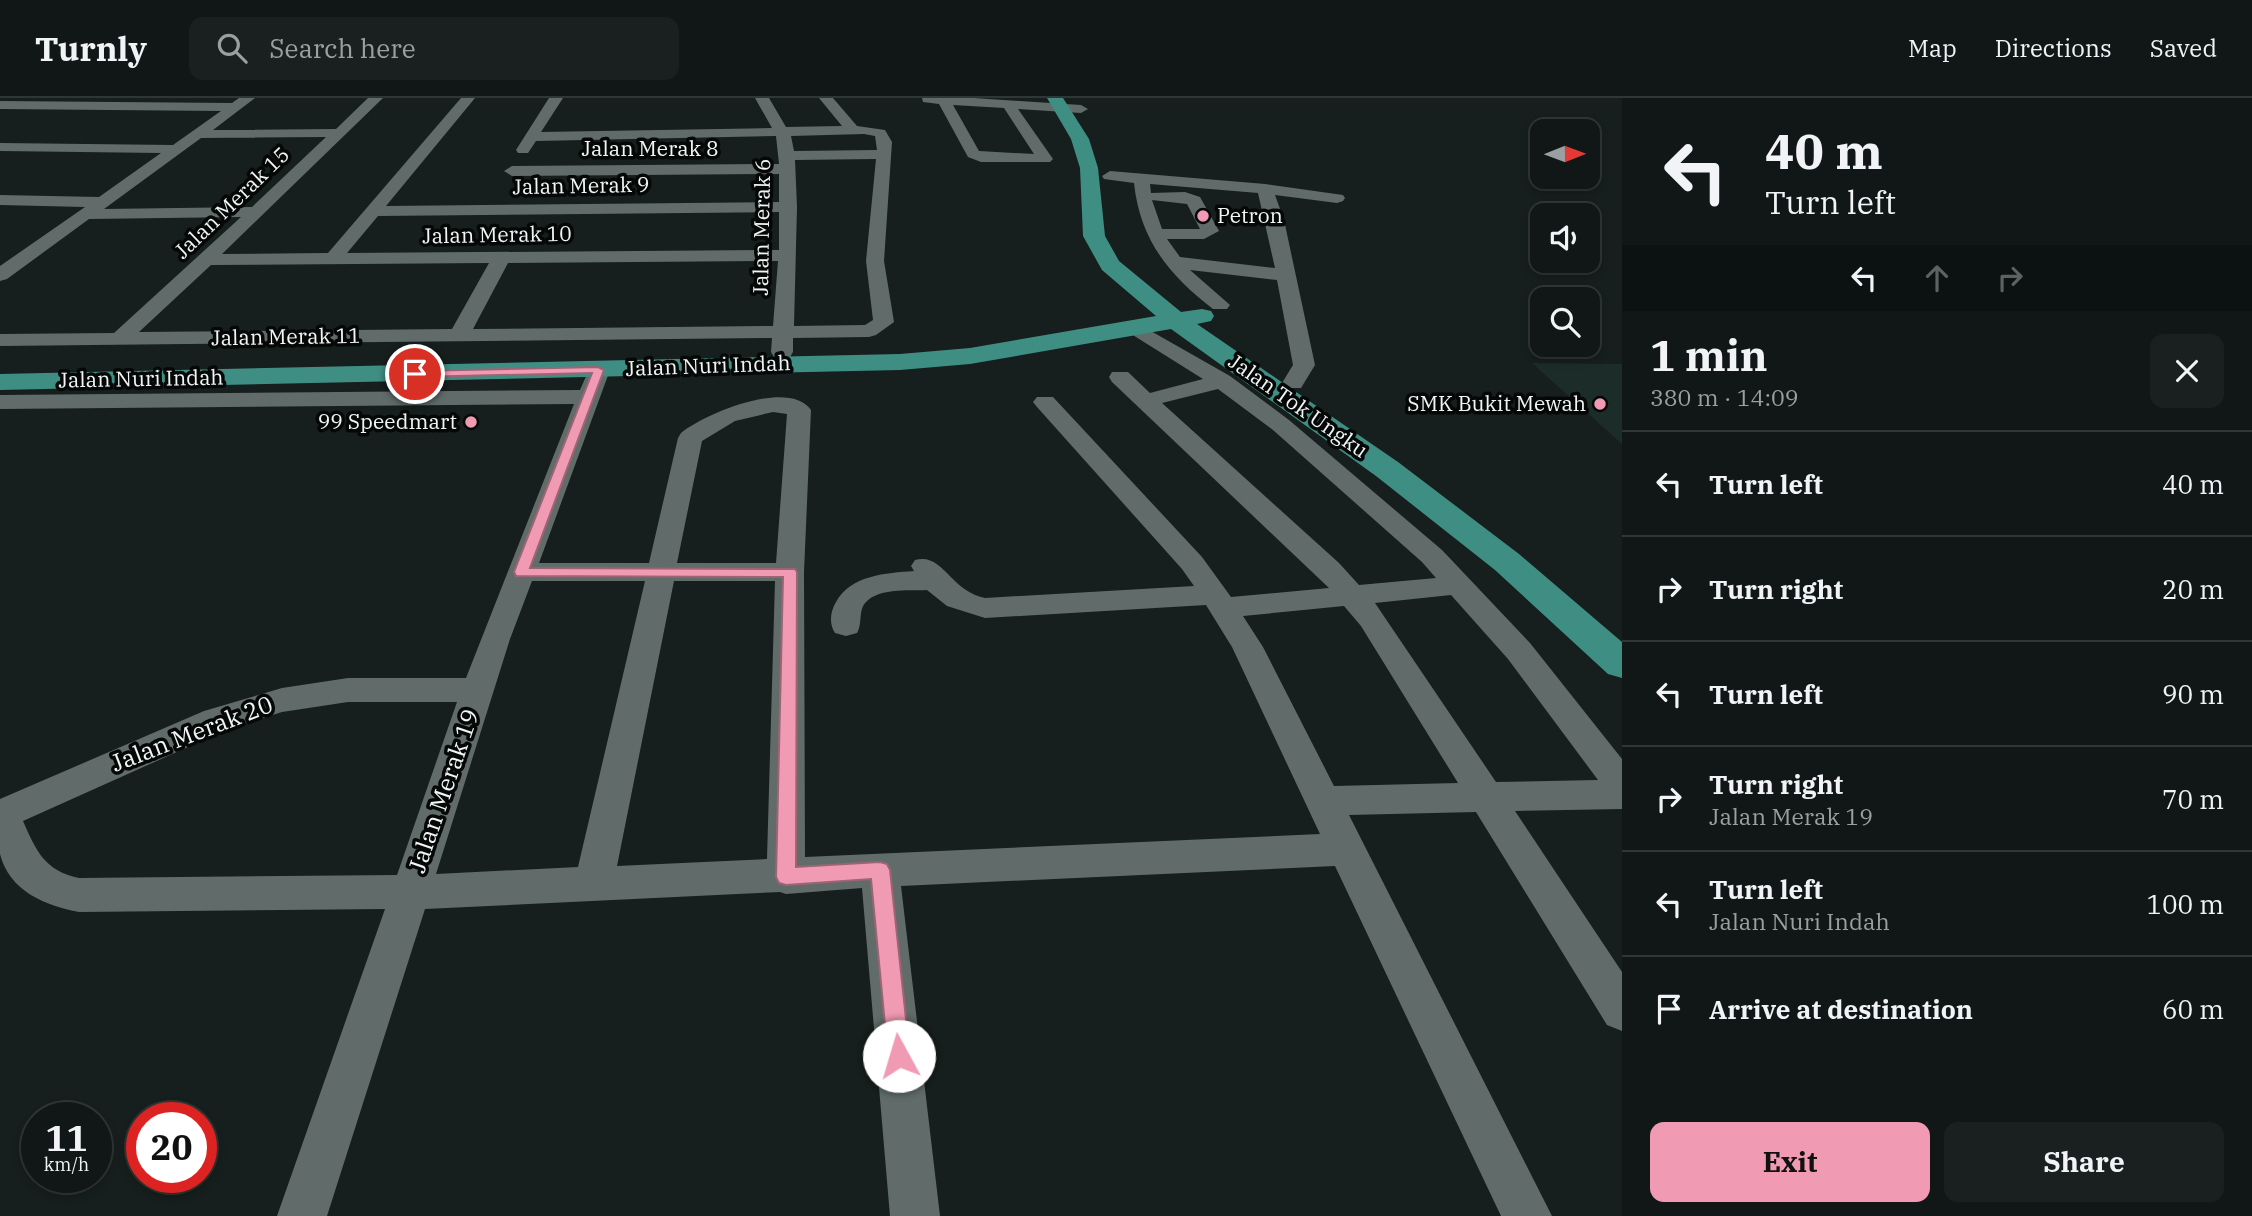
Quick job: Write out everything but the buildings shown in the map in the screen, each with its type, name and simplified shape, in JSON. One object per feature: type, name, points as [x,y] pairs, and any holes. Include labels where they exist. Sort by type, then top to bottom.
[{"type":"main road","points":[[1068,103],[1102,149],[1111,186]]},
{"type":"main road","name":"Jalan Tok Ungku","points":[[1068,103],[1089,168],[1094,236],[1110,265],[1189,310],[1380,441],[1494,527],[1622,630]]},
{"type":"main road","name":"Jalan Tok Ungku","points":[[1124,249],[1129,258],[1189,310],[1507,562],[1622,664]]},
{"type":"main road","name":"Jalan Nuri Indah","points":[[0,382],[593,383],[782,348],[900,362],[970,356],[1135,328],[1189,310]]},
{"type":"main road","name":"Jalan Nuri Indah","points":[[0,364],[782,348],[875,349],[977,341],[1189,310]]},
{"type":"street","points":[[59,106],[74,98]]},
{"type":"street","name":"Jalan Merak 15","points":[[118,340],[376,98]]},
{"type":"street","points":[[333,259],[468,98]]},
{"type":"street","points":[[488,210],[556,98]]},
{"type":"street","name":"Jalan Merak 6","points":[[762,98],[783,134],[791,169],[782,348]]},
{"type":"street","points":[[826,98],[854,131]]},
{"type":"street","points":[[923,98],[1037,107],[1068,103]]},
{"type":"street","points":[[944,101],[973,154],[981,157],[1045,159],[1014,106]]},
{"type":"street","points":[[0,105],[241,103]]},
{"type":"street","points":[[52,216],[101,202],[241,103]]},
{"type":"street","points":[[0,117],[22,106]]},
{"type":"street","points":[[531,137],[880,132],[885,142],[884,154]]},
{"type":"street","points":[[197,134],[339,133]]},
{"type":"street","points":[[0,147],[175,149]]},
{"type":"street","name":"Jalan Merak 8","points":[[505,182],[791,169],[884,154]]},
{"type":"street","name":"Jalan Merak 11","points":[[0,340],[459,335],[782,348],[869,331],[884,322],[875,261],[875,175],[884,154]]},
{"type":"street","points":[[1111,186],[1265,189],[1337,198]]},
{"type":"street","points":[[1141,187],[1156,234],[1189,310]]},
{"type":"street","points":[[1141,187],[1191,199],[1210,231],[1204,234],[1156,234]]},
{"type":"street","points":[[1265,189],[1275,220],[1304,365],[1293,383]]},
{"type":"street","points":[[2,201],[79,208],[257,212]]},
{"type":"street","name":"Jalan Merak 9","points":[[374,211],[488,210],[572,221],[789,207]]},
{"type":"street","points":[[0,275],[79,208]]},
{"type":"street","points":[[556,257],[572,221]]},
{"type":"street","name":"Jalan Merak 10","points":[[206,260],[788,255]]},
{"type":"street","points":[[459,335],[500,258]]},
{"type":"street","points":[[1173,272],[1286,275]]},
{"type":"street","points":[[1135,328],[1222,381],[1281,425],[1432,556],[1518,651],[1622,785]]},
{"type":"street","points":[[1120,377],[1329,570],[1372,619],[1622,1010]]},
{"type":"street","points":[[1145,401],[1222,381]]},
{"type":"street","points":[[0,402],[593,383]]},
{"type":"street","name":"Jalan Merak 19","points":[[302,1216],[478,690],[593,383]]},
{"type":"street","points":[[1045,402],[1192,564],[1220,601],[1247,647],[1527,1216]]},
{"type":"street","points":[[594,884],[690,438],[709,423],[756,407],[777,404],[789,404],[799,410],[790,572],[786,877]]},
{"type":"street","points":[[521,572],[790,572]]},
{"type":"street","points":[[846,625],[847,608],[856,596],[868,588],[929,573],[955,598],[971,606],[985,608],[1352,595],[1458,585]]},
{"type":"street","name":"Jalan Merak 20","points":[[1,814],[216,720],[282,700],[348,690],[478,690]]},
{"type":"street","points":[[1323,801],[1622,794]]},
{"type":"street","points":[[1,814],[16,849],[31,874],[52,889],[79,895],[410,892],[786,877],[880,870],[1347,849]]},
{"type":"street","points":[[880,870],[915,1216]]},
{"type":"shaded area","name":"SMK Bukit Mewah","points":[[1532,363],[1622,364],[1622,444]]},
{"type":"place","name":"Petron","points":[[1203,216]]},
{"type":"place","name":"SMK Bukit Mewah","points":[[1600,404]]},
{"type":"place","name":"99 Speedmart","points":[[471,422]]},
{"type":"route","points":[[415,374],[598,370],[521,572],[790,572],[786,877],[880,870],[899,1056]]}]
